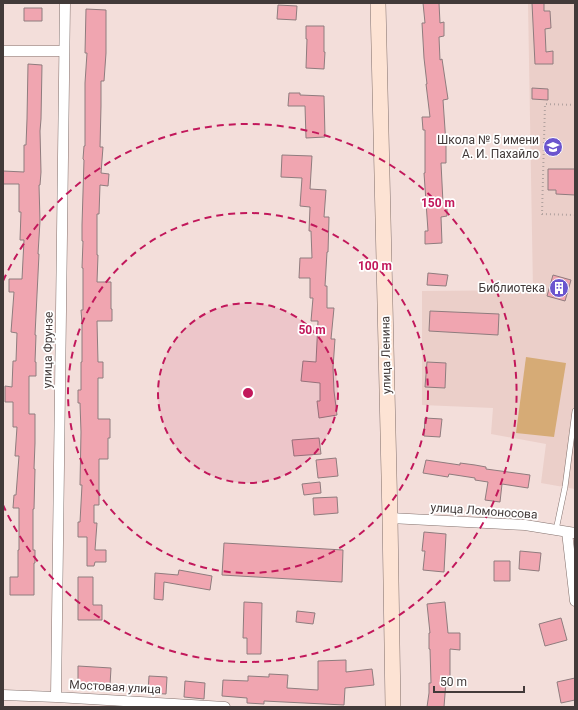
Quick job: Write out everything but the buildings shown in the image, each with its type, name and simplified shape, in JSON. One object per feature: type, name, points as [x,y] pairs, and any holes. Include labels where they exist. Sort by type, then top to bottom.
[{"type":"street","name":"улица Фрунзе","points":[[56,697],[65,3]]},
{"type":"street","name":"улица Ленина","points":[[378,3],[393,707]]},
{"type":"street","points":[[3,51],[64,51]]},
{"type":"street","name":"улица Ломоносова","points":[[390,518],[525,525],[572,533]]},
{"type":"street","points":[[572,533],[575,601]]},
{"type":"street","name":"Мостовая улица","points":[[3,695],[225,707]]},
{"type":"lane","points":[[556,530],[565,487],[575,411]]},
{"type":"path","points":[[575,105],[545,104],[542,214],[575,215]]},
{"type":"shaded area","name":"Школа № 5 имени А. И. Пахайло","points":[[528,3],[575,3],[575,489],[541,483],[546,444],[491,434],[493,408],[422,405],[422,291],[533,290]]},
{"type":"shaded area","points":[[526,357],[566,363],[554,437],[516,433]]},
{"type":"place","name":"Школа № 5 имени А. И. Пахайло","points":[[553,147]]},
{"type":"place","name":"Библиотека","points":[[559,288]]}]
